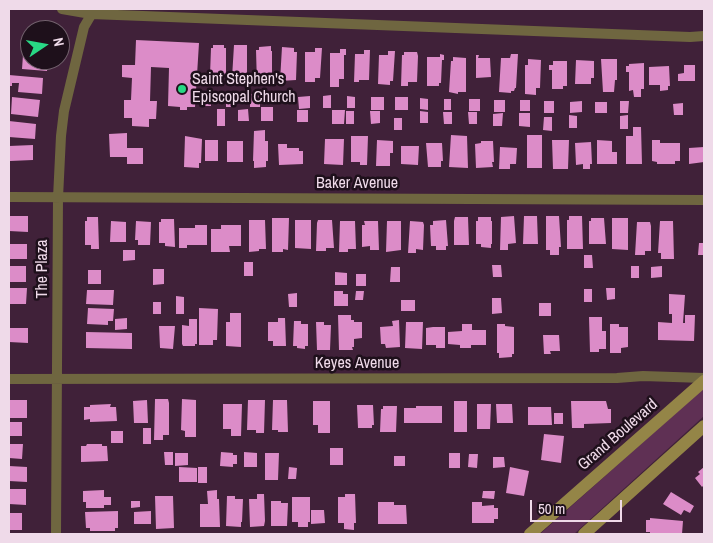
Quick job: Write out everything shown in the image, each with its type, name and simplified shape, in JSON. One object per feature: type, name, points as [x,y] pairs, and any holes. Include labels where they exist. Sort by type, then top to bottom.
[{"type":"street","points":[[62,9],[690,37],[704,36]]},
{"type":"street","name":"The Plaza","points":[[56,534],[58,198],[64,110],[84,27],[93,11]]},
{"type":"street","name":"Baker Avenue","points":[[9,197],[704,200]]},
{"type":"street","name":"Keyes Avenue","points":[[9,379],[617,378],[643,376],[704,379]]},
{"type":"street","name":"Grand Boulevard","points":[[530,534],[704,379]]},
{"type":"street","points":[[588,533],[704,426]]},
{"type":"shaded area","points":[[704,388],[704,416],[574,534],[540,534]]},
{"type":"building","name":"Saint Stephen's Episcopal Church","points":[[136,40],[199,43],[195,107],[187,107],[187,110],[180,110],[180,107],[168,106],[169,68],[151,67],[150,101],[157,101],[156,119],[149,119],[149,127],[132,126],[132,118],[124,118],[124,100],[131,100],[132,78],[122,77],[122,65],[135,65]]},
{"type":"building","points":[[213,45],[224,45],[224,48],[226,48],[226,75],[210,75],[211,48],[213,48]]},
{"type":"building","points":[[234,45],[247,45],[247,78],[232,78]]},
{"type":"building","points":[[271,46],[272,78],[264,78],[265,84],[257,84],[256,50],[259,50],[259,47]]},
{"type":"building","points":[[282,47],[294,48],[294,52],[297,52],[296,80],[280,81]]},
{"type":"building","points":[[315,48],[322,48],[320,78],[315,78],[315,82],[305,82],[305,52],[315,52]]},
{"type":"building","points":[[340,49],[346,49],[346,55],[344,55],[344,79],[339,79],[339,87],[330,87],[330,53],[340,53]]},
{"type":"building","points":[[364,50],[370,50],[369,80],[354,82],[355,54],[364,54]]},
{"type":"building","points":[[388,51],[395,51],[393,81],[390,81],[390,85],[378,84],[379,55],[388,55]]},
{"type":"building","points":[[404,52],[417,52],[418,56],[417,82],[408,82],[408,86],[401,86],[402,55],[404,55]]},
{"type":"building","points":[[440,54],[444,55],[441,83],[439,83],[439,86],[427,86],[427,57],[440,57]]},
{"type":"building","points":[[511,54],[518,54],[516,88],[511,93],[499,92],[501,58],[510,58]]},
{"type":"building","points":[[476,55],[479,55],[478,58],[490,58],[491,77],[476,78]]},
{"type":"building","points":[[453,57],[466,58],[466,92],[458,92],[458,94],[449,92],[451,61],[453,61]]},
{"type":"building","points":[[528,59],[541,60],[540,88],[536,88],[536,95],[525,94],[525,65],[528,65]]},
{"type":"building","points":[[601,59],[617,59],[617,80],[615,80],[614,92],[603,92]]},
{"type":"building","points":[[576,60],[594,61],[594,78],[591,78],[591,84],[575,84]]},
{"type":"building","points":[[553,61],[567,61],[567,86],[563,86],[563,89],[552,89],[552,70],[549,70],[549,65],[553,65]]},
{"type":"building","points":[[644,63],[644,89],[641,89],[641,97],[634,97],[633,90],[629,91],[629,72],[626,72],[626,66]]},
{"type":"building","points":[[684,65],[695,65],[695,81],[678,81],[678,74],[684,73]]},
{"type":"building","points":[[669,66],[670,86],[668,86],[668,90],[660,91],[660,85],[649,85],[649,67]]},
{"type":"building","points":[[9,75],[43,78],[42,94],[18,92],[19,83],[12,83],[12,86],[9,86]]},
{"type":"building","points":[[260,93],[260,107],[250,107],[250,94]]},
{"type":"building","points":[[203,94],[211,94],[211,106],[203,106]]},
{"type":"building","points":[[226,94],[235,94],[235,107],[226,107]]},
{"type":"building","points":[[331,95],[331,108],[323,108],[323,96]]},
{"type":"building","points":[[310,96],[310,108],[299,109],[298,97]]},
{"type":"building","points":[[347,96],[355,97],[355,108],[347,108]]},
{"type":"building","points":[[12,97],[40,100],[38,117],[11,114]]},
{"type":"building","points":[[371,97],[384,97],[384,110],[371,110]]},
{"type":"building","points":[[395,97],[408,97],[408,110],[395,110]]},
{"type":"building","points":[[420,98],[428,99],[428,110],[420,109]]},
{"type":"building","points":[[444,99],[451,99],[451,110],[444,110]]},
{"type":"building","points":[[469,99],[480,99],[480,111],[469,111]]},
{"type":"building","points":[[494,100],[505,100],[505,112],[494,112]]},
{"type":"building","points":[[520,100],[530,100],[530,111],[520,111]]},
{"type":"building","points":[[544,101],[554,101],[554,113],[544,113]]},
{"type":"building","points":[[582,101],[582,112],[570,113],[570,102]]},
{"type":"building","points":[[620,101],[629,101],[628,113],[620,113]]},
{"type":"building","points":[[595,102],[607,102],[607,113],[595,113]]},
{"type":"building","points":[[683,103],[683,115],[674,115],[673,104]]},
{"type":"building","points":[[261,107],[273,107],[273,121],[261,121]]},
{"type":"building","points":[[217,109],[225,109],[225,126],[217,126]]},
{"type":"building","points":[[248,109],[249,121],[238,121],[238,110]]},
{"type":"building","points":[[297,110],[308,110],[308,122],[297,122]]},
{"type":"building","points":[[332,110],[345,110],[344,124],[332,124]]},
{"type":"building","points":[[346,111],[354,111],[354,124],[346,124]]},
{"type":"building","points":[[370,111],[380,111],[380,123],[371,124]]},
{"type":"building","points":[[420,111],[428,112],[428,123],[420,123]]},
{"type":"building","points":[[443,112],[452,112],[452,124],[444,124]]},
{"type":"building","points":[[468,112],[477,112],[477,124],[469,124]]},
{"type":"building","points":[[503,113],[502,126],[493,126],[493,114]]},
{"type":"building","points":[[519,113],[530,113],[530,127],[519,126]]},
{"type":"building","points":[[569,115],[577,116],[577,128],[569,128]]},
{"type":"building","points":[[628,115],[628,129],[620,129],[620,116]]},
{"type":"building","points":[[544,117],[552,117],[552,131],[543,130]]},
{"type":"building","points":[[394,118],[402,118],[402,130],[394,130]]},
{"type":"building","points":[[9,121],[36,124],[35,139],[9,137]]},
{"type":"building","points":[[633,127],[641,127],[642,164],[626,164],[626,136],[633,136]]},
{"type":"building","points":[[265,130],[265,141],[268,141],[268,161],[266,161],[266,167],[254,168],[254,131]]},
{"type":"building","points":[[127,133],[127,148],[143,148],[143,164],[127,164],[127,157],[110,157],[109,134]]},
{"type":"building","points":[[451,135],[467,136],[468,168],[449,167]]},
{"type":"building","points":[[527,135],[542,135],[542,168],[527,168]]},
{"type":"building","points":[[185,136],[202,139],[199,168],[184,167]]},
{"type":"building","points":[[351,136],[368,136],[367,165],[360,165],[360,162],[351,162]]},
{"type":"building","points":[[325,139],[344,139],[343,165],[324,164]]},
{"type":"building","points":[[205,140],[218,140],[218,161],[205,161]]},
{"type":"building","points":[[377,140],[393,141],[393,153],[390,153],[390,166],[376,166]]},
{"type":"building","points":[[552,140],[569,140],[568,169],[553,169]]},
{"type":"building","points":[[597,140],[612,141],[612,152],[617,152],[617,164],[597,164]]},
{"type":"building","points":[[652,140],[660,140],[660,143],[680,143],[680,161],[675,161],[675,164],[657,164],[657,162],[652,161]]},
{"type":"building","points":[[227,141],[243,141],[243,162],[227,162]]},
{"type":"building","points":[[481,141],[493,141],[493,167],[476,168],[475,144],[481,143]]},
{"type":"building","points":[[591,142],[592,164],[590,164],[590,169],[583,169],[583,164],[576,165],[575,143]]},
{"type":"building","points":[[426,143],[442,143],[443,161],[441,161],[441,167],[428,167]]},
{"type":"building","points":[[278,144],[287,144],[287,148],[299,148],[299,151],[303,151],[303,164],[279,165]]},
{"type":"building","points":[[33,145],[33,160],[10,161],[9,146]]},
{"type":"building","points":[[401,146],[419,146],[418,165],[401,164]]},
{"type":"building","points":[[500,147],[517,148],[516,164],[510,164],[510,169],[499,169]]},
{"type":"building","points":[[704,147],[704,162],[689,164],[689,148]]},
{"type":"building","points":[[9,216],[28,216],[28,232],[9,231]]},
{"type":"building","points":[[514,216],[516,243],[508,244],[508,250],[500,250],[501,217]]},
{"type":"building","points":[[524,216],[537,216],[538,244],[523,244]]},
{"type":"building","points":[[546,216],[559,216],[561,247],[559,247],[559,255],[550,255],[550,250],[546,250]]},
{"type":"building","points":[[569,216],[582,216],[583,249],[567,249],[567,220],[569,220]]},
{"type":"building","points":[[87,217],[98,217],[99,249],[91,249],[91,245],[85,245],[85,221],[87,221]]},
{"type":"building","points":[[455,217],[468,217],[469,245],[454,245]]},
{"type":"building","points":[[478,217],[491,217],[491,248],[481,247],[481,244],[476,244],[476,221],[478,221]]},
{"type":"building","points":[[272,218],[289,218],[288,250],[283,249],[283,252],[272,252]]},
{"type":"building","points":[[591,218],[604,218],[606,244],[589,244],[589,221],[591,221]]},
{"type":"building","points":[[612,218],[628,218],[628,250],[612,249]]},
{"type":"building","points":[[161,219],[174,219],[175,247],[159,243],[159,222],[161,222]]},
{"type":"building","points":[[249,220],[265,220],[266,249],[249,252]]},
{"type":"building","points":[[295,220],[311,220],[311,249],[295,248]]},
{"type":"building","points":[[318,220],[332,220],[334,248],[326,248],[326,251],[316,251]]},
{"type":"building","points":[[446,220],[448,246],[446,246],[446,250],[436,250],[436,246],[431,246],[430,225],[433,225],[433,221]]},
{"type":"building","points":[[111,221],[126,222],[126,242],[110,242]]},
{"type":"building","points":[[136,221],[151,222],[150,245],[138,245],[138,240],[135,240]]},
{"type":"building","points":[[340,221],[355,221],[356,249],[348,249],[348,252],[339,252]]},
{"type":"building","points":[[364,221],[378,221],[379,250],[370,250],[370,246],[362,247],[362,225],[365,225]]},
{"type":"building","points":[[387,221],[401,221],[401,250],[386,252]]},
{"type":"building","points":[[410,221],[423,222],[424,225],[423,250],[416,249],[416,253],[408,253]]},
{"type":"building","points":[[660,221],[673,221],[674,259],[661,259],[661,253],[658,253]]},
{"type":"building","points":[[637,222],[650,222],[651,226],[651,251],[645,251],[645,255],[635,255]]},
{"type":"building","points":[[195,225],[207,225],[207,245],[187,245],[187,248],[179,248],[179,228],[195,228]]},
{"type":"building","points":[[221,225],[241,225],[241,246],[229,246],[230,252],[211,252],[211,229],[221,229]]},
{"type":"building","points":[[699,243],[704,243],[704,255],[698,255]]},
{"type":"building","points":[[9,244],[27,244],[27,259],[9,259]]},
{"type":"building","points":[[123,250],[135,250],[135,260],[123,261]]},
{"type":"building","points":[[584,255],[592,255],[593,268],[584,268]]},
{"type":"building","points":[[244,262],[253,262],[253,276],[244,276]]},
{"type":"building","points":[[492,265],[501,265],[502,277],[493,277]]},
{"type":"building","points":[[9,266],[26,266],[26,282],[9,282]]},
{"type":"building","points":[[631,266],[639,266],[639,278],[631,278]]},
{"type":"building","points":[[662,266],[662,277],[651,278],[651,267]]},
{"type":"building","points":[[391,267],[400,267],[400,282],[390,282]]},
{"type":"building","points":[[153,269],[164,269],[164,284],[153,285]]},
{"type":"building","points":[[88,270],[101,270],[101,284],[88,284]]},
{"type":"building","points":[[335,272],[347,273],[347,285],[335,285]]},
{"type":"building","points":[[356,274],[366,274],[366,286],[356,286]]},
{"type":"building","points":[[9,288],[27,288],[26,304],[9,304]]},
{"type":"building","points":[[606,288],[615,288],[615,299],[607,300]]},
{"type":"building","points":[[584,289],[592,289],[592,302],[584,302]]},
{"type":"building","points":[[87,290],[114,290],[113,305],[86,304]]},
{"type":"building","points":[[334,291],[343,291],[343,294],[348,294],[348,306],[334,306]]},
{"type":"building","points":[[356,291],[364,291],[363,300],[355,300]]},
{"type":"building","points":[[297,293],[297,307],[289,307],[288,294]]},
{"type":"building","points":[[669,294],[685,295],[683,323],[685,323],[685,315],[695,315],[694,341],[658,340],[658,322],[672,323],[672,314],[669,314]]},
{"type":"building","points":[[176,296],[184,297],[184,314],[176,314]]},
{"type":"building","points":[[492,298],[501,298],[502,313],[492,314]]},
{"type":"building","points":[[401,300],[415,300],[415,311],[401,311]]},
{"type":"building","points":[[153,302],[161,302],[161,314],[153,314]]},
{"type":"building","points":[[539,303],[551,303],[551,316],[539,316]]},
{"type":"building","points":[[88,308],[114,309],[113,321],[108,321],[108,325],[87,324]]},
{"type":"building","points":[[199,308],[218,309],[217,340],[213,340],[213,345],[199,345]]},
{"type":"building","points":[[230,313],[241,313],[241,347],[226,346],[226,322],[230,322]]},
{"type":"building","points":[[338,315],[351,315],[351,320],[354,320],[354,322],[362,322],[362,338],[354,339],[353,350],[339,350]]},
{"type":"building","points":[[589,317],[602,317],[602,331],[606,331],[606,349],[599,349],[599,352],[590,352]]},
{"type":"building","points":[[127,318],[127,329],[115,330],[115,319]]},
{"type":"building","points":[[278,318],[285,318],[286,346],[273,346],[273,341],[268,341],[268,322],[278,322]]},
{"type":"building","points":[[189,319],[197,319],[197,344],[195,346],[183,346],[182,325],[189,326]]},
{"type":"building","points":[[399,320],[400,347],[386,348],[385,344],[381,344],[380,327],[393,326],[392,321]]},
{"type":"building","points":[[294,321],[308,324],[308,346],[305,346],[305,349],[293,346]]},
{"type":"building","points":[[316,322],[324,322],[324,325],[331,325],[330,350],[317,350]]},
{"type":"building","points":[[406,322],[423,322],[422,349],[405,348]]},
{"type":"building","points":[[462,324],[472,324],[472,330],[486,330],[486,345],[471,345],[471,348],[460,348],[460,345],[448,344],[448,332],[462,331]]},
{"type":"building","points":[[497,324],[514,327],[514,354],[512,354],[512,357],[499,358],[499,353],[497,353]]},
{"type":"building","points":[[610,324],[628,327],[628,347],[621,348],[621,353],[610,353]]},
{"type":"building","points":[[159,326],[175,326],[173,349],[160,348]]},
{"type":"building","points":[[445,327],[445,348],[436,348],[436,345],[426,345],[426,328]]},
{"type":"building","points":[[9,328],[28,328],[28,343],[9,342]]},
{"type":"building","points":[[86,332],[132,333],[132,349],[86,348]]},
{"type":"building","points":[[543,335],[559,335],[560,351],[550,351],[551,354],[544,354]]},
{"type":"building","points":[[155,399],[168,399],[169,403],[169,435],[163,435],[163,440],[154,440]]},
{"type":"building","points":[[182,399],[196,400],[196,437],[185,437],[185,431],[181,430]]},
{"type":"building","points":[[9,400],[27,400],[27,418],[9,418]]},
{"type":"building","points":[[147,400],[148,423],[134,423],[133,401]]},
{"type":"building","points":[[248,400],[265,400],[264,433],[256,433],[256,430],[247,430]]},
{"type":"building","points":[[273,400],[287,400],[288,432],[272,430]]},
{"type":"building","points":[[313,401],[330,401],[330,433],[318,433],[318,425],[313,425]]},
{"type":"building","points":[[454,401],[467,401],[467,432],[454,432]]},
{"type":"building","points":[[571,401],[606,401],[608,409],[611,409],[611,423],[584,424],[584,428],[572,428]]},
{"type":"building","points":[[111,404],[110,407],[116,407],[117,421],[90,422],[90,419],[84,420],[84,407]]},
{"type":"building","points":[[223,404],[242,404],[241,436],[231,436],[231,429],[223,429]]},
{"type":"building","points":[[477,404],[491,404],[490,429],[477,429]]},
{"type":"building","points":[[496,404],[512,404],[513,423],[497,423]]},
{"type":"building","points":[[357,405],[373,405],[374,425],[372,425],[372,428],[358,428]]},
{"type":"building","points":[[383,406],[397,406],[396,432],[380,432],[381,409],[383,409]]},
{"type":"building","points":[[416,406],[442,406],[442,423],[404,423],[404,408],[416,408]]},
{"type":"building","points":[[528,407],[551,407],[552,425],[528,425]]},
{"type":"building","points":[[554,413],[563,413],[563,424],[554,424]]},
{"type":"building","points":[[9,422],[22,422],[22,436],[9,436]]},
{"type":"building","points":[[143,428],[151,428],[151,444],[143,444]]},
{"type":"building","points":[[111,431],[123,431],[123,443],[111,443]]},
{"type":"building","points":[[544,434],[564,436],[561,463],[541,460]]},
{"type":"building","points":[[9,444],[23,444],[22,459],[9,458]]},
{"type":"building","points":[[87,444],[107,446],[108,461],[81,462],[81,446],[86,446]]},
{"type":"building","points":[[330,448],[343,448],[343,465],[330,465]]},
{"type":"building","points":[[164,452],[173,452],[173,465],[165,465]]},
{"type":"building","points":[[221,452],[237,455],[237,464],[233,464],[233,467],[220,466]]},
{"type":"building","points":[[244,452],[257,453],[257,467],[244,467]]},
{"type":"building","points":[[175,453],[188,453],[188,465],[175,466]]},
{"type":"building","points":[[265,453],[279,453],[278,480],[265,480]]},
{"type":"building","points":[[449,453],[460,453],[460,468],[449,468]]},
{"type":"building","points":[[469,454],[478,454],[477,468],[468,467]]},
{"type":"building","points":[[394,456],[405,456],[405,466],[394,466]]},
{"type":"building","points":[[493,457],[504,457],[505,467],[493,468]]},
{"type":"building","points":[[9,466],[27,467],[27,482],[9,481]]},
{"type":"building","points":[[179,467],[197,468],[197,482],[179,482]]},
{"type":"building","points":[[198,467],[207,467],[207,483],[198,483]]},
{"type":"building","points":[[289,467],[297,468],[296,479],[288,479]]},
{"type":"building","points":[[510,467],[529,471],[524,496],[506,493]]},
{"type":"building","points":[[704,467],[704,485],[702,487],[695,478]]},
{"type":"building","points":[[9,489],[26,489],[26,505],[9,504]]},
{"type":"building","points":[[104,490],[104,497],[111,497],[111,505],[104,505],[104,508],[86,508],[86,502],[83,502],[83,491]]},
{"type":"building","points":[[217,490],[220,527],[200,527],[200,504],[208,504],[207,491]]},
{"type":"building","points":[[483,491],[495,491],[494,499],[482,498]]},
{"type":"building","points":[[671,492],[694,506],[690,513],[684,510],[681,515],[663,504]]},
{"type":"building","points":[[257,494],[264,494],[264,526],[250,527],[249,499],[257,499]]},
{"type":"building","points":[[345,494],[355,494],[356,523],[354,523],[354,530],[344,529],[344,523],[338,523],[338,497],[345,497]]},
{"type":"building","points":[[155,496],[173,496],[174,528],[156,529]]},
{"type":"building","points":[[227,496],[243,499],[241,527],[226,526]]},
{"type":"building","points":[[292,497],[310,497],[310,522],[308,522],[308,527],[298,527],[298,522],[292,522]]},
{"type":"building","points":[[131,501],[140,501],[140,507],[131,508]]},
{"type":"building","points":[[271,501],[288,503],[287,526],[271,526]]},
{"type":"building","points":[[378,502],[394,502],[394,505],[406,505],[407,524],[378,524]]},
{"type":"building","points":[[472,502],[482,502],[482,506],[494,505],[494,508],[498,508],[498,519],[494,519],[494,523],[472,523]]},
{"type":"building","points":[[311,510],[324,510],[325,523],[311,524]]},
{"type":"building","points":[[118,511],[118,528],[115,528],[115,531],[90,531],[90,528],[86,528],[85,512]]},
{"type":"building","points":[[151,511],[151,524],[134,524],[134,512]]},
{"type":"building","points":[[9,513],[22,513],[22,530],[9,530]]},
{"type":"building","points":[[650,518],[683,521],[682,534],[650,534],[650,532],[646,532],[646,520],[650,520]]},
{"type":"place","name":"Saint Stephen's Episcopal Church","points":[[182,89]]}]
